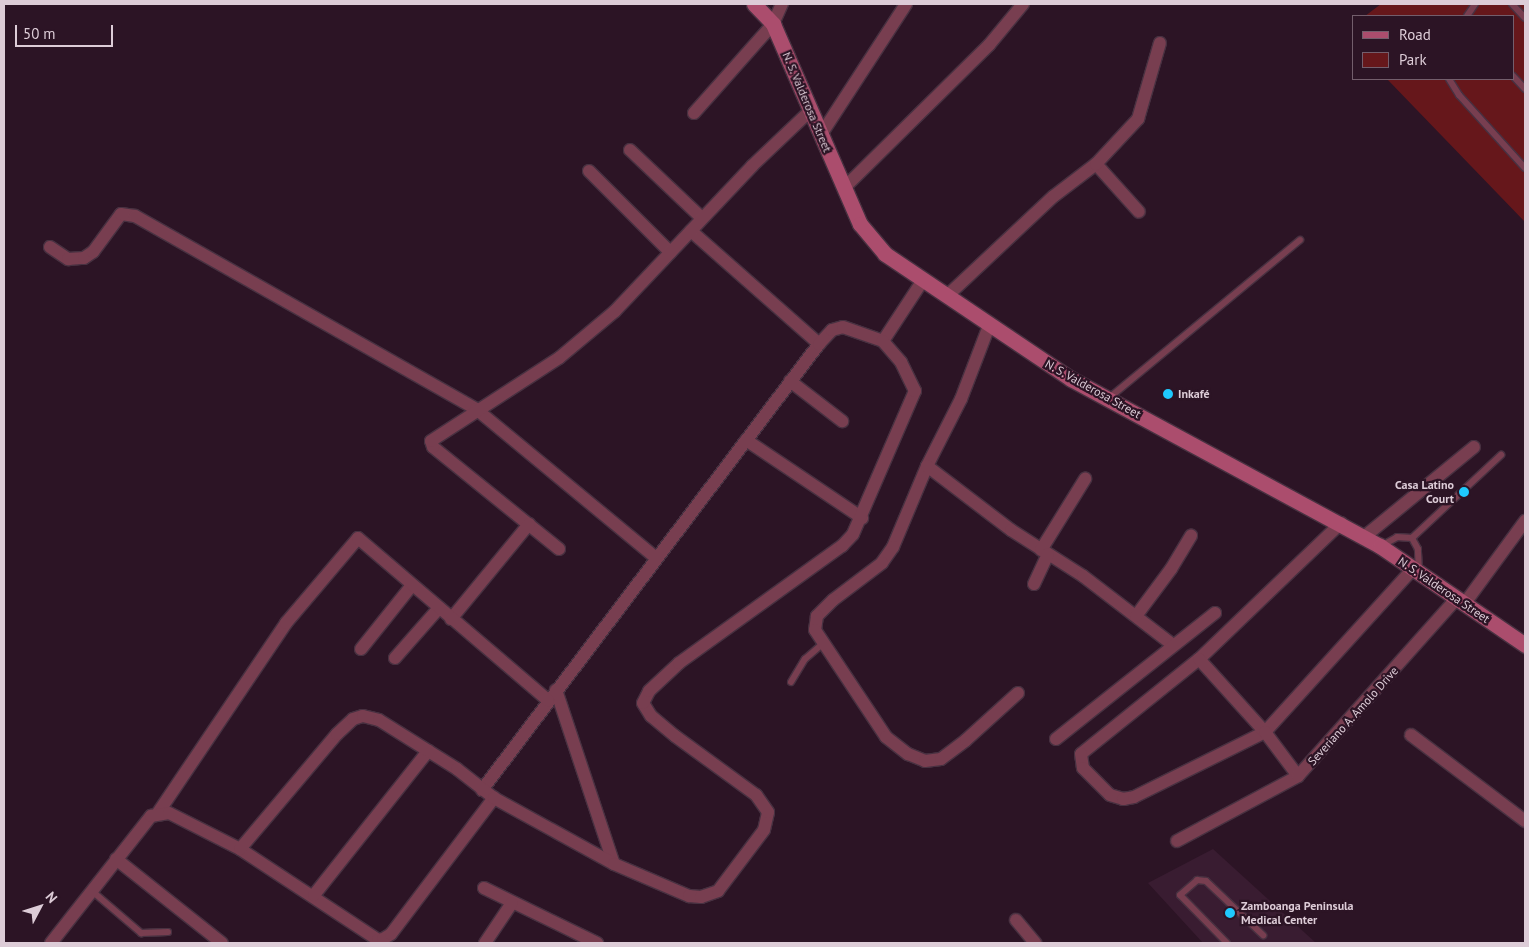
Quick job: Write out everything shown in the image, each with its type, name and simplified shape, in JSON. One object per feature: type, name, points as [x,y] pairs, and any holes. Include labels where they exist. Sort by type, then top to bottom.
[{"type":"main road","name":"N. S. Valderosa Street","points":[[754,4],[773,24],[860,224],[885,254],[989,326],[1071,379],[1341,523],[1380,546],[1525,645]]},
{"type":"street","points":[[694,113],[773,24],[782,4]]},
{"type":"street","points":[[822,133],[906,4]]},
{"type":"street","points":[[844,188],[989,45],[1023,4]]},
{"type":"street","points":[[947,296],[1054,196],[1096,164],[1138,119],[1160,43]]},
{"type":"street","points":[[559,548],[431,445],[443,430],[559,358],[615,311],[702,218],[811,110]]},
{"type":"street","points":[[630,150],[702,218]]},
{"type":"street","points":[[1096,164],[1139,212]]},
{"type":"street","points":[[589,171],[670,252]]},
{"type":"street","points":[[50,247],[68,258],[84,258],[93,252],[121,214],[135,216],[476,409],[656,558]]},
{"type":"street","points":[[691,231],[819,344]]},
{"type":"street","points":[[884,340],[923,280]]},
{"type":"street","points":[[989,326],[961,399],[927,466],[888,557],[873,571],[833,600],[817,616],[815,630],[822,644],[886,736],[908,754],[924,761],[941,759],[1018,693]]},
{"type":"street","points":[[240,849],[353,718],[363,716],[379,720],[428,751],[482,790],[494,798],[614,864],[689,896],[701,897],[718,891],[729,881],[764,830],[768,812],[756,795],[675,736],[651,716],[643,703],[649,691],[679,663],[842,546],[862,518],[915,391],[901,362],[884,340],[843,327],[832,330],[819,344],[482,790]]},
{"type":"street","points":[[790,381],[842,422]]},
{"type":"street","points":[[746,440],[862,518]]},
{"type":"street","points":[[1364,537],[1474,447]]},
{"type":"street","points":[[927,466],[1136,616],[1173,645]]},
{"type":"street","points":[[1034,584],[1045,552],[1084,480]]},
{"type":"street","name":"Severiano A. Amolo Drive","points":[[1177,841],[1298,776],[1461,600],[1525,521]]},
{"type":"street","points":[[1341,523],[1199,659],[1080,754],[1083,768],[1110,795],[1123,799],[1134,797],[1265,732],[1416,571]]},
{"type":"street","points":[[451,619],[529,524]]},
{"type":"street","points":[[1136,616],[1171,569],[1191,536]]},
{"type":"street","points":[[51,943],[144,822],[158,813],[286,623],[358,538],[451,619],[552,695],[614,864]]},
{"type":"street","points":[[361,649],[412,585]]},
{"type":"street","points":[[394,658],[438,608]]},
{"type":"street","points":[[1056,738],[1215,612]]},
{"type":"street","points":[[1199,659],[1265,732],[1298,776]]},
{"type":"street","points":[[1411,735],[1525,820]]},
{"type":"street","points":[[314,896],[428,751]]},
{"type":"street","points":[[158,813],[170,814],[240,849],[314,896],[378,940],[391,934],[494,798]]},
{"type":"street","points":[[116,859],[222,943]]},
{"type":"street","points":[[484,888],[575,939],[597,943]]},
{"type":"street","points":[[485,943],[512,903]]},
{"type":"street","points":[[1016,920],[1035,943]]},
{"type":"lane","points":[[1468,15],[1475,4]]},
{"type":"lane","points":[[1512,4],[1525,18]]},
{"type":"lane","points":[[1514,77],[1525,89]]},
{"type":"lane","points":[[1450,80],[1459,95],[1525,168]]},
{"type":"lane","points":[[1108,398],[1300,240]]},
{"type":"lane","points":[[1380,546],[1396,537],[1412,538],[1501,456]]},
{"type":"lane","points":[[1412,538],[1418,549],[1416,571]]},
{"type":"lane","points":[[792,682],[805,659],[822,644]]},
{"type":"lane","points":[[1227,943],[1180,895],[1197,880],[1206,881],[1263,935]]},
{"type":"lane","points":[[92,891],[141,933],[168,932]]},
{"type":"shaded area","name":"Zamboanga Peninsula Medical Center","points":[[1213,849],[1316,943],[1203,943],[1148,883]]},
{"type":"green space","points":[[1381,4],[1525,4],[1525,222],[1388,80],[1514,80],[1514,15],[1366,15]]},
{"type":"place","name":"Inkafé","points":[[1168,394]]},
{"type":"place","name":"Casa Latino Court","points":[[1464,492]]},
{"type":"place","name":"Zamboanga Peninsula Medical Center","points":[[1230,913]]}]
